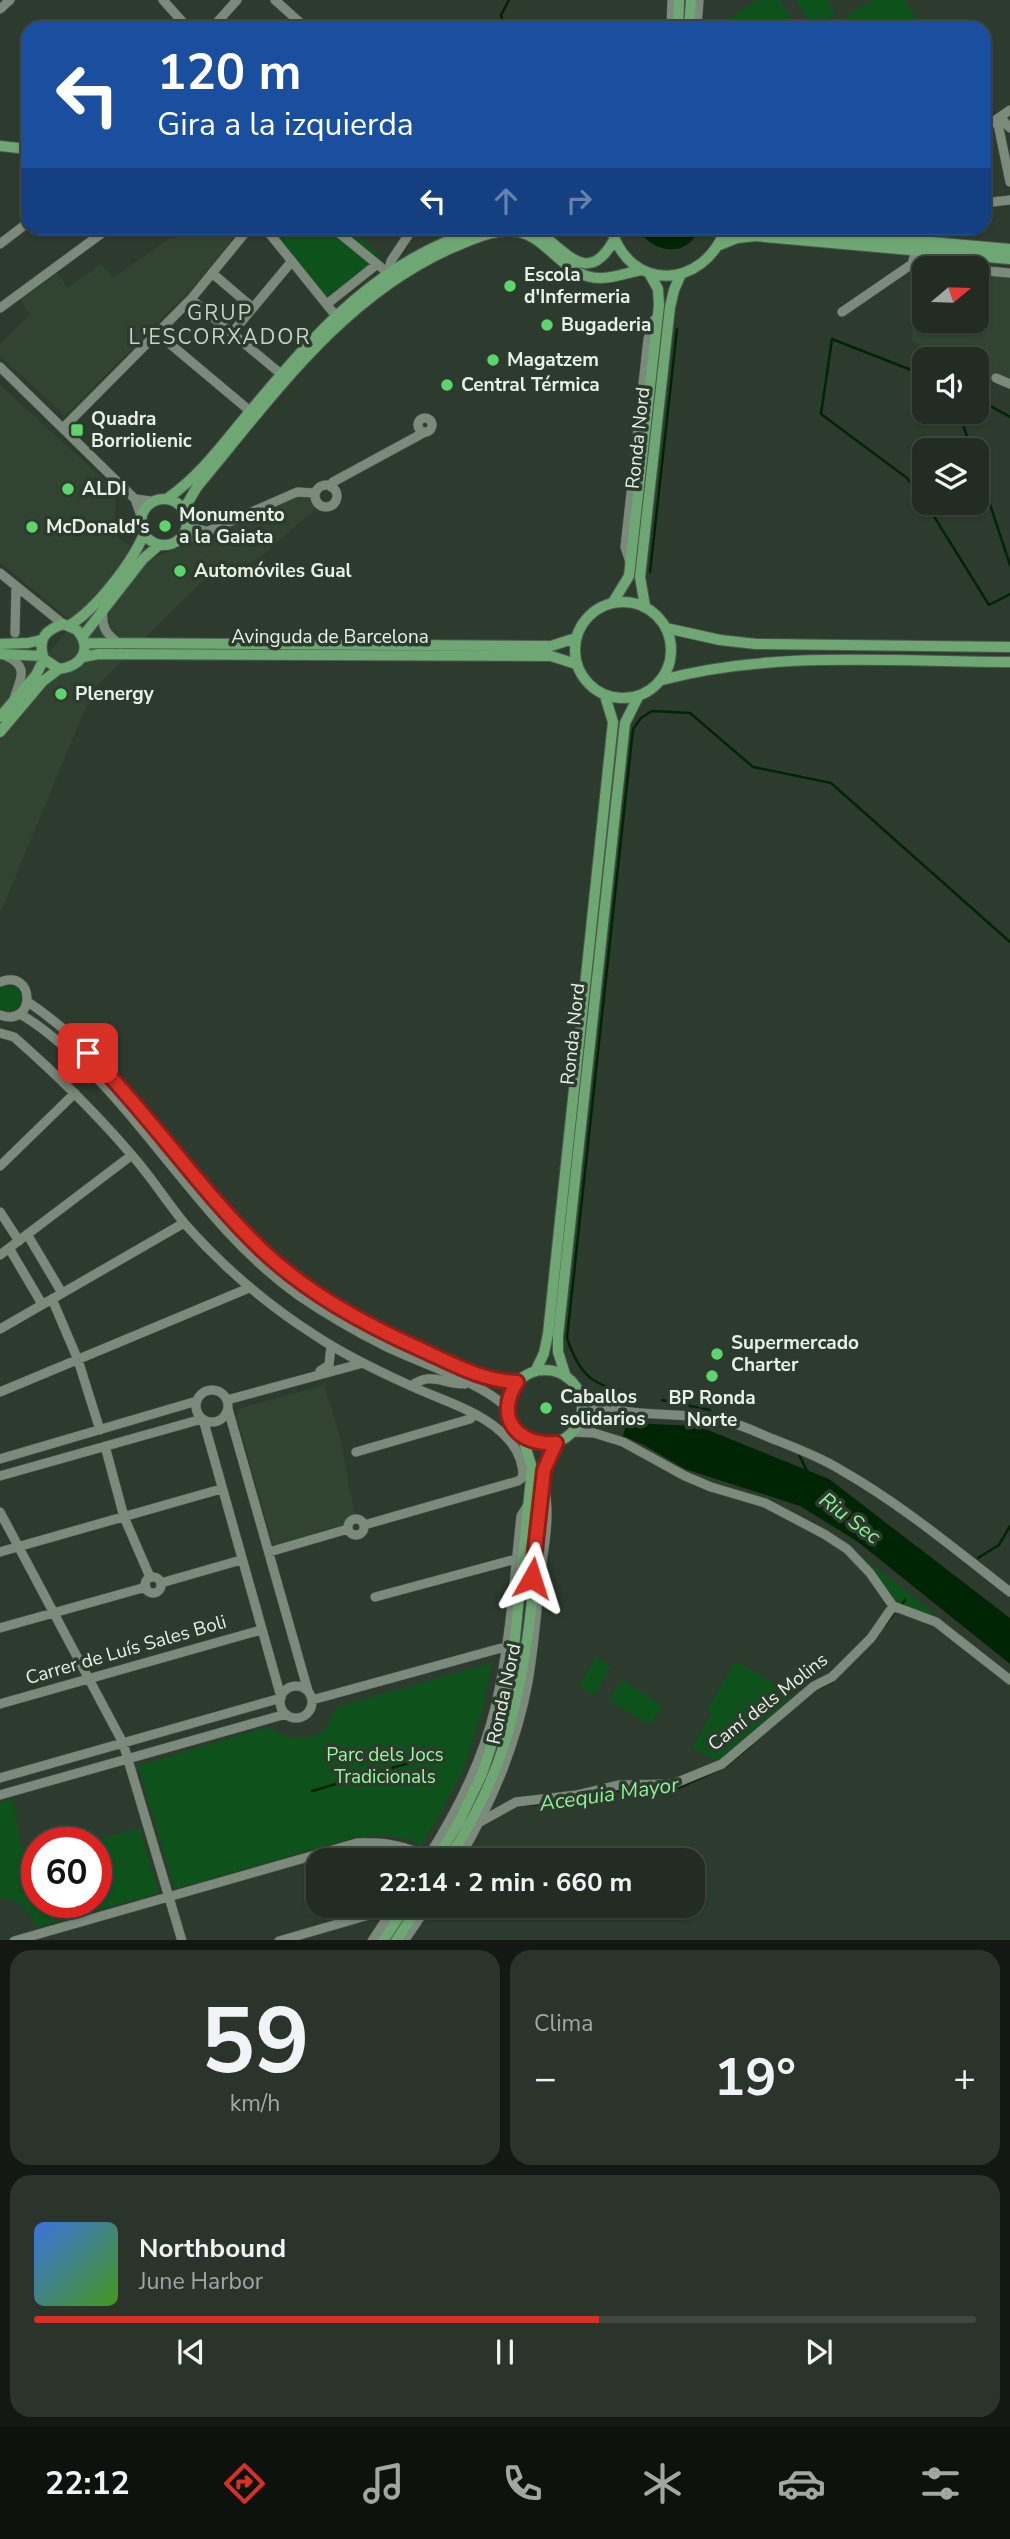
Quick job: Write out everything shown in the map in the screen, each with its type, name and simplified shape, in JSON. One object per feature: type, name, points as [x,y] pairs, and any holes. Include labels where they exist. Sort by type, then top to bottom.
[{"type":"main road","points":[[674,21],[680,0]]},
{"type":"main road","points":[[691,21],[696,3]]},
{"type":"main road","points":[[0,146],[21,148]]},
{"type":"main road","points":[[168,498],[184,509],[187,527],[182,537],[171,544],[159,545],[150,541],[141,526],[145,507],[151,501],[168,498],[191,482],[281,374],[336,316],[369,286],[435,246],[465,235]]},
{"type":"main road","points":[[184,509],[197,487],[327,335],[374,292],[437,254],[489,235]]},
{"type":"main road","points":[[526,235],[538,240],[577,273],[600,278],[645,271]]},
{"type":"main road","points":[[545,235],[568,257],[581,263],[593,264],[601,260],[614,240]]},
{"type":"main road","points":[[613,235],[625,257],[645,271],[665,276],[681,274],[704,264],[720,245],[724,235]]},
{"type":"main road","points":[[872,235],[1010,249]]},
{"type":"main road","points":[[720,245],[737,238],[755,236],[976,256]]},
{"type":"main road","points":[[989,257],[1010,259]]},
{"type":"main road","name":"Ronda Nord","points":[[613,602],[629,576],[659,305],[658,289],[645,271]]},
{"type":"main road","name":"Ronda Nord","points":[[645,607],[640,577],[670,307],[681,274]]},
{"type":"main road","points":[[0,717],[36,675],[43,658],[41,640],[48,630],[85,616],[136,553],[144,534]]},
{"type":"main road","points":[[0,732],[43,681],[59,669],[71,667],[83,657],[84,640],[103,609],[143,559],[159,545]]},
{"type":"main road","points":[[613,602],[629,602],[645,607],[655,614],[666,628],[671,645],[670,662],[662,680],[638,697],[624,699],[605,696],[594,690],[583,678],[576,664],[574,650],[582,623],[594,611],[613,602]]},
{"type":"main road","points":[[66,625],[84,640]]},
{"type":"main road","points":[[666,628],[720,640],[756,644],[1010,647]]},
{"type":"main road","name":"Avinguda de Barcelona","points":[[84,640],[121,645],[551,646],[576,638]]},
{"type":"main road","points":[[1,650],[41,640]]},
{"type":"main road","points":[[1,650],[43,658],[59,669]]},
{"type":"main road","name":"Avinguda de Barcelona","points":[[83,657],[99,654],[551,656],[576,664]]},
{"type":"main road","points":[[662,680],[698,670],[764,662],[1010,662]]},
{"type":"main road","name":"Ronda Nord","points":[[536,1370],[544,1353],[548,1334],[613,722],[605,696]]},
{"type":"main road","name":"Ronda Nord","points":[[566,1377],[558,1352],[561,1313],[625,723],[638,697]]},
{"type":"main road","points":[[536,1370],[552,1370],[566,1377],[576,1386],[581,1399],[580,1417],[572,1432],[556,1443],[540,1444],[522,1436],[512,1425],[507,1408],[510,1393],[517,1382],[536,1370]]},
{"type":"main road","name":"Ronda Nord","points":[[439,1848],[459,1822],[482,1774],[503,1711],[512,1658],[532,1468],[522,1436]]},
{"type":"main road","name":"Ronda Nord","points":[[456,1848],[469,1827],[492,1776],[513,1712],[525,1647],[544,1470],[556,1443]]},
{"type":"main road","points":[[384,1940],[398,1918]]},
{"type":"main road","points":[[397,1940],[411,1918]]},
{"type":"street","points":[[0,9],[10,0]]},
{"type":"street","points":[[163,0],[182,21]]},
{"type":"street","points":[[218,21],[237,0]]},
{"type":"street","points":[[275,0],[298,21]]},
{"type":"street","points":[[672,0],[672,21]]},
{"type":"street","points":[[697,21],[696,3],[707,0]]},
{"type":"street","points":[[991,123],[1010,110]]},
{"type":"street","points":[[998,118],[1010,128]]},
{"type":"street","points":[[998,118],[1010,182]]},
{"type":"street","points":[[991,202],[1010,200]]},
{"type":"street","points":[[0,244],[21,228]]},
{"type":"street","points":[[0,308],[99,235]]},
{"type":"street","points":[[62,429],[191,299],[243,235]]},
{"type":"street","points":[[271,235],[336,316]]},
{"type":"street","points":[[341,235],[388,273],[391,261],[408,235]]},
{"type":"street","points":[[842,312],[912,264],[916,250]]},
{"type":"street","points":[[232,333],[292,261]]},
{"type":"street","points":[[327,304],[376,265]]},
{"type":"street","points":[[989,271],[1010,273]]},
{"type":"street","points":[[212,273],[253,308]]},
{"type":"street","points":[[191,299],[281,374]]},
{"type":"street","points":[[158,333],[250,411]]},
{"type":"street","points":[[0,367],[135,499],[141,516]]},
{"type":"street","points":[[996,377],[1010,384]]},
{"type":"street","points":[[331,487],[333,482],[410,440],[422,430]]},
{"type":"street","points":[[325,485],[331,487],[337,496],[332,506],[320,506],[315,500],[315,493],[325,485]]},
{"type":"street","points":[[171,544],[297,492],[315,493]]},
{"type":"street","points":[[135,499],[151,501]]},
{"type":"street","points":[[187,527],[208,531]]},
{"type":"street","points":[[0,573],[44,611],[66,625]]},
{"type":"street","points":[[15,633],[16,586]]},
{"type":"street","points":[[103,609],[105,631],[121,645]]},
{"type":"street","points":[[44,611],[48,630]]},
{"type":"street","points":[[1,650],[14,659],[21,669],[22,680],[14,700]]},
{"type":"street","points":[[1,980],[13,979],[22,984],[27,992],[27,1002]]},
{"type":"street","points":[[7,1016],[27,1002]]},
{"type":"street","points":[[27,1002],[72,1037],[104,1069],[148,1117],[237,1224],[262,1250],[304,1284],[339,1308],[390,1336],[493,1381],[517,1382]]},
{"type":"street","points":[[7,1016],[14,1037]]},
{"type":"street","points":[[7,1016],[64,1046],[146,1133],[203,1206],[254,1259],[296,1293],[333,1318],[384,1346],[488,1392],[507,1408]]},
{"type":"street","points":[[0,1033],[14,1037],[75,1093],[132,1155],[184,1223],[249,1288],[279,1312],[331,1346],[475,1414],[495,1427],[514,1447],[523,1468],[523,1477],[518,1481],[364,1525],[356,1519],[349,1522],[348,1529],[269,1552]]},
{"type":"street","points":[[0,1166],[75,1093]]},
{"type":"street","points":[[0,1255],[132,1155]]},
{"type":"street","points":[[0,1212],[23,1238],[62,1293]]},
{"type":"street","points":[[0,1329],[184,1223]]},
{"type":"street","points":[[9,1248],[42,1304]]},
{"type":"street","points":[[0,1392],[249,1288]]},
{"type":"street","points":[[52,1299],[78,1360],[100,1430]]},
{"type":"street","points":[[329,1365],[331,1346]]},
{"type":"street","points":[[316,1374],[349,1356]]},
{"type":"street","points":[[342,1368],[349,1356]]},
{"type":"street","points":[[228,1405],[316,1374],[363,1363]]},
{"type":"street","points":[[411,1386],[430,1377],[448,1384],[469,1384]]},
{"type":"street","points":[[0,1795],[286,1714],[304,1716],[310,1709],[310,1696],[228,1405],[221,1393],[212,1390],[202,1393],[197,1401],[197,1411],[202,1419],[281,1697],[281,1707],[286,1714]]},
{"type":"street","points":[[581,1399],[601,1408],[638,1414],[685,1415],[729,1422],[786,1444],[841,1469],[922,1523],[1010,1592]]},
{"type":"street","points":[[0,1459],[197,1401]]},
{"type":"street","points":[[0,1476],[202,1419],[213,1423],[223,1419],[228,1405]]},
{"type":"street","points":[[594,1433],[580,1417],[601,1408]]},
{"type":"street","points":[[356,1451],[470,1419],[475,1414]]},
{"type":"street","points":[[572,1432],[594,1433],[624,1442],[685,1476],[711,1487],[765,1503],[824,1534],[847,1549],[870,1573],[893,1606],[936,1622],[1010,1680]]},
{"type":"street","points":[[0,1628],[54,1613],[148,1582],[157,1577],[161,1588],[157,1592],[150,1592],[148,1582],[124,1517],[105,1446]]},
{"type":"street","name":"Ronda Nord","points":[[465,1848],[500,1778],[512,1746],[528,1682],[548,1502],[543,1482]]},
{"type":"street","points":[[0,1552],[221,1489]]},
{"type":"street","name":"Ronda Nord","points":[[436,1848],[474,1772],[495,1710],[506,1647],[521,1516],[529,1504]]},
{"type":"street","points":[[0,1511],[122,1743],[182,1940]]},
{"type":"street","points":[[375,1597],[516,1559]]},
{"type":"street","points":[[161,1583],[241,1560]]},
{"type":"street","name":"Camí dels Molins","points":[[480,1822],[516,1802],[577,1795],[618,1785],[673,1784],[722,1764],[814,1686],[832,1677],[871,1638],[893,1606]]},
{"type":"street","name":"Carrer de Luís Sales Boli","points":[[0,1704],[261,1630]]},
{"type":"street","points":[[310,1696],[506,1647]]},
{"type":"street","points":[[0,1778],[281,1697],[288,1688],[299,1686],[310,1696]]},
{"type":"street","points":[[340,1848],[357,1843],[379,1842],[406,1848]]},
{"type":"street","points":[[18,1940],[306,1858]]},
{"type":"street","points":[[282,1940],[358,1918]]},
{"type":"street","points":[[373,1940],[387,1918]]},
{"type":"street","points":[[405,1940],[420,1918]]},
{"type":"shaded area","points":[[175,235],[235,235],[191,289],[65,416],[0,355],[0,344],[30,315],[20,299],[57,274],[68,288],[101,264],[113,278]]},
{"type":"shaded area","points":[[989,266],[1010,268],[1010,387],[989,377],[989,347],[926,347],[912,340],[912,333],[989,333]]},
{"type":"shaded area","points":[[0,385],[115,490],[115,535],[149,560],[305,493],[315,509],[263,555],[242,568],[211,574],[93,690],[0,914],[0,658],[45,657],[73,623],[0,562]]},
{"type":"shaded area","points":[[324,1385],[340,1437],[355,1516],[345,1524],[273,1545],[237,1418],[238,1412],[241,1408]]},
{"type":"green space","points":[[758,0],[780,0],[793,21],[724,21]]},
{"type":"green space","points":[[796,0],[827,0],[835,14],[824,21],[809,21]]},
{"type":"green space","points":[[873,0],[905,0],[918,21],[849,21],[846,16]]},
{"type":"green space","points":[[275,235],[356,235],[381,256],[327,300]]},
{"type":"green space","points":[[5,985],[18,988],[20,993],[20,1003],[15,1010],[0,1009],[0,988]]},
{"type":"green space","points":[[863,1557],[936,1615],[935,1618],[897,1603]]},
{"type":"green space","points":[[596,1657],[611,1667],[594,1695],[579,1686]]},
{"type":"green space","points":[[736,1661],[794,1695],[718,1762],[692,1748],[712,1713],[707,1709]]},
{"type":"green space","name":"Parc dels Jocs Tradicionals","points":[[492,1663],[482,1712],[462,1773],[422,1845],[387,1836],[352,1838],[317,1848],[306,1848],[306,1851],[175,1889],[138,1766],[267,1727],[289,1737],[312,1737],[326,1728],[336,1707]]},
{"type":"green space","points":[[622,1680],[662,1705],[650,1725],[609,1700]]},
{"type":"green space","points":[[13,1799],[21,1847],[21,1906],[0,1898],[0,1802]]},
{"type":"green space","points":[[139,1828],[159,1893],[112,1906],[112,1836]]},
{"type":"green space","points":[[32,1918],[69,1918],[37,1927]]},
{"type":"water","points":[[643,235],[696,235],[687,245],[670,249],[660,248]]},
{"type":"water","name":"Riu Sec","points":[[627,1421],[698,1426],[829,1479],[1010,1618],[1010,1664],[858,1542],[800,1506],[685,1469],[623,1436]]},
{"type":"waterway","points":[[502,21],[501,15],[509,0]]},
{"type":"waterway","points":[[650,572],[677,329]]},
{"type":"waterway","points":[[912,370],[832,339],[821,414],[912,484]]},
{"type":"waterway","points":[[989,405],[1010,417]]},
{"type":"waterway","points":[[963,424],[968,438]]},
{"type":"waterway","points":[[989,501],[1010,565]]},
{"type":"waterway","points":[[933,515],[989,605],[1010,594]]},
{"type":"waterway","points":[[634,1395],[591,1378],[578,1363],[567,1338],[633,729],[641,718],[652,711],[690,713],[753,767],[831,783],[1010,942]]},
{"type":"waterway","points":[[662,1400],[710,1410]]},
{"type":"waterway","points":[[799,1455],[807,1471]]},
{"type":"waterway","name":"Acequia Mayor","points":[[978,1558],[999,1545],[1010,1526]]},
{"type":"waterway","name":"Acequia Mayor","points":[[902,1604],[905,1600]]},
{"type":"waterway","name":"Acequia Mayor","points":[[885,1625],[894,1613]]},
{"type":"waterway","name":"Acequia Mayor","points":[[818,1689],[832,1682]]},
{"type":"waterway","name":"Acequia Mayor","points":[[527,1805],[573,1801],[613,1791],[676,1789],[725,1767],[751,1745]]},
{"type":"waterway","points":[[312,1791],[433,1756]]},
{"type":"place","name":"Escola d'Infermeria","points":[[510,286]]},
{"type":"place","name":"Bugaderia","points":[[547,325]]},
{"type":"place","name":"Magatzem","points":[[493,360]]},
{"type":"place","name":"Central Térmica","points":[[447,385]]},
{"type":"place","name":"Quadra Borriolienic","points":[[77,430]]},
{"type":"place","name":"ALDI","points":[[68,489]]},
{"type":"place","name":"Monumento a la Gaiata","points":[[165,526]]},
{"type":"place","name":"McDonald's","points":[[32,527]]},
{"type":"place","name":"Automóviles Gual","points":[[180,571]]},
{"type":"place","name":"Plenergy","points":[[61,694]]},
{"type":"place","name":"Supermercado Charter","points":[[717,1354]]},
{"type":"place","name":"BP Ronda Norte","points":[[712,1376]]},
{"type":"place","name":"Caballos solidarios","points":[[546,1408]]},
{"type":"district","name":"GRUP L'ESCORXADOR","points":[[220,325]]},
{"type":"route","points":[[88,1053],[155,1125],[237,1224],[262,1250],[304,1284],[339,1308],[390,1336],[493,1381],[517,1382],[510,1393],[507,1408],[512,1425],[522,1436],[540,1444],[556,1443],[544,1470],[532,1578]]}]
